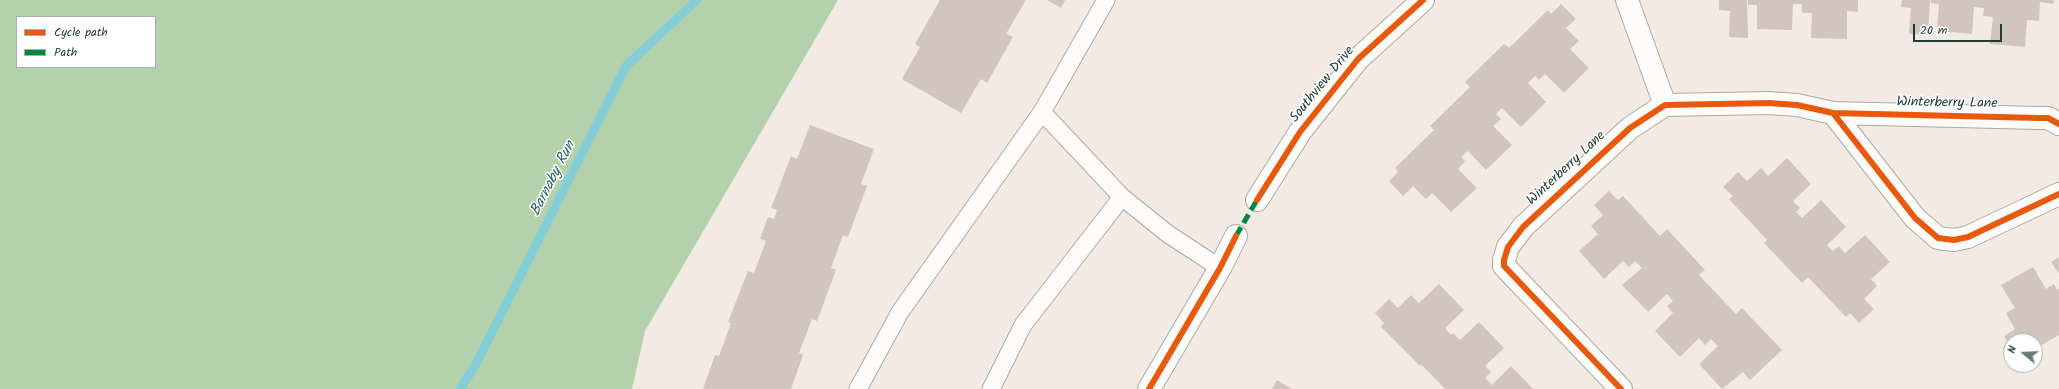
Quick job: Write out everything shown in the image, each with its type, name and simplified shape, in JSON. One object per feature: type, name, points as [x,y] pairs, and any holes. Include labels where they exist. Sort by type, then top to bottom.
[{"type":"street","name":"Southview Drive","points":[[1257,200],[1300,132],[1358,59],[1423,0]]},
{"type":"street","points":[[1627,0],[1665,105]]},
{"type":"street","name":"Winterberry Lane","points":[[1621,389],[1511,274],[1504,266],[1504,260],[1508,247],[1523,227],[1630,128],[1665,105],[1770,103],[1797,105],[1833,113],[2048,118],[2059,124]]},
{"type":"street","points":[[1833,113],[1915,218],[1938,238],[1954,240],[1968,237],[2059,194]]},
{"type":"street","points":[[1149,389],[1220,268],[1236,236]]},
{"type":"lane","points":[[858,389],[900,312],[1042,112],[1106,0]]},
{"type":"lane","points":[[1042,112],[1122,197],[1168,234],[1220,268]]},
{"type":"lane","points":[[991,389],[1023,326],[1122,197]]},
{"type":"green space","points":[[0,0],[838,0],[645,331],[632,389],[0,389]]},
{"type":"building","points":[[940,0],[1026,0],[1006,34],[1013,37],[987,83],[981,79],[961,113],[902,79],[920,47],[915,44]]},
{"type":"building","points":[[1047,0],[1065,0],[1061,8]]},
{"type":"building","points":[[1719,0],[1747,0],[1748,38],[1729,37],[1730,11],[1719,10]]},
{"type":"building","points":[[1748,0],[1858,0],[1858,12],[1847,11],[1847,39],[1811,38],[1812,13],[1802,13],[1802,4],[1793,4],[1792,30],[1757,29],[1757,5],[1748,5]]},
{"type":"building","points":[[1902,0],[1930,0],[1928,35],[1909,34],[1911,8],[1901,7]]},
{"type":"building","points":[[1931,0],[2054,0],[2053,4],[2040,2],[2039,21],[2027,20],[2025,47],[1990,44],[1993,17],[1983,16],[1984,8],[1974,7],[1972,34],[1937,31],[1939,4],[1931,3]]},
{"type":"building","points":[[1561,4],[1576,19],[1566,28],[1579,41],[1570,49],[1589,68],[1564,93],[1545,74],[1539,80],[1535,76],[1528,83],[1546,102],[1521,127],[1502,108],[1496,114],[1501,119],[1493,126],[1512,145],[1486,170],[1468,151],[1461,157],[1465,161],[1458,169],[1477,188],[1451,212],[1432,193],[1426,199],[1413,186],[1403,196],[1389,181],[1398,172],[1395,168],[1434,130],[1430,126],[1470,87],[1465,82],[1504,44],[1509,48],[1548,10],[1551,14]]},
{"type":"building","points":[[810,125],[874,149],[861,184],[867,186],[848,237],[843,235],[831,268],[836,270],[817,321],[812,319],[799,353],[803,355],[791,389],[703,389],[715,355],[719,356],[731,323],[728,322],[748,271],[754,273],[766,241],[760,239],[768,217],[774,219],[777,210],[771,208],[791,156],[797,159]]},
{"type":"building","points":[[1787,158],[1811,184],[1793,201],[1800,208],[1796,212],[1802,218],[1821,200],[1846,227],[1827,245],[1833,251],[1839,246],[1845,253],[1865,235],[1890,262],[1871,279],[1877,286],[1864,299],[1874,309],[1859,323],[1850,313],[1846,317],[1808,277],[1802,283],[1764,243],[1767,240],[1729,199],[1733,196],[1723,187],[1738,172],[1747,181],[1761,168],[1768,176]]},
{"type":"building","points":[[1609,191],[1618,200],[1623,196],[1660,236],[1667,229],[1705,270],[1699,275],[1736,314],[1742,308],[1782,350],[1750,380],[1743,372],[1722,389],[1699,364],[1718,346],[1711,339],[1705,345],[1699,338],[1680,357],[1655,331],[1673,313],[1667,306],[1673,301],[1667,294],[1648,312],[1622,285],[1642,268],[1635,261],[1629,267],[1623,261],[1604,279],[1579,251],[1598,234],[1591,226],[1603,215],[1594,205]]},
{"type":"building","points":[[2059,257],[2059,274],[2051,262]]},
{"type":"building","points":[[2033,267],[2046,289],[2054,284],[2057,290],[2059,289],[2059,335],[2043,344],[2043,333],[2009,333],[2015,329],[2006,313],[2015,308],[2001,285]]},
{"type":"building","points":[[1439,284],[1464,310],[1445,328],[1451,335],[1453,333],[1460,340],[1479,322],[1504,348],[1485,366],[1491,372],[1485,378],[1492,385],[1511,366],[1533,389],[1445,389],[1421,364],[1420,366],[1381,327],[1384,323],[1375,313],[1389,299],[1398,308],[1411,295],[1419,303]]},
{"type":"building","points":[[1277,380],[1292,389],[1272,389]]},
{"type":"waterway","name":"Barnaby Run","points":[[460,389],[475,366],[626,66],[697,0]]},
{"type":"marked path","points":[[1236,236],[1257,200]]},
{"type":"cycle path","points":[[1257,200],[1300,132],[1358,59],[1423,0]]},
{"type":"cycle path","points":[[1621,389],[1504,266],[1504,260],[1508,247],[1523,227],[1630,128],[1665,105],[1769,103],[1797,105],[1833,113]]},
{"type":"cycle path","points":[[2059,124],[2048,118],[1833,113],[1915,218],[1938,238],[1954,240],[1968,237],[2059,194]]},
{"type":"cycle path","points":[[1149,389],[1220,268],[1236,236]]}]
